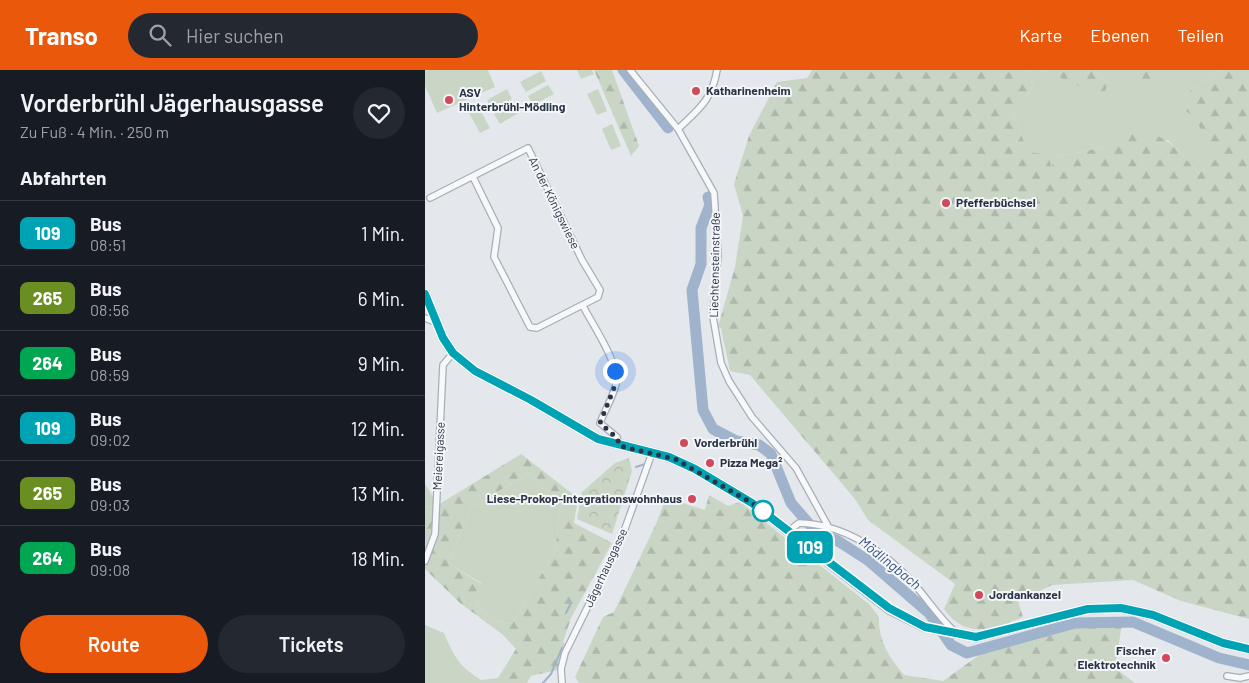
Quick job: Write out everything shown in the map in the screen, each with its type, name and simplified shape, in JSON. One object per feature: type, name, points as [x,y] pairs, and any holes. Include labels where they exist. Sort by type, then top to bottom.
[{"type":"main road","points":[[425,294],[435,322],[453,353],[475,371],[531,400],[598,439],[675,459],[695,469],[752,503],[790,530],[889,608],[925,627],[976,637],[1088,609],[1121,608],[1153,615],[1223,643],[1249,649]]},
{"type":"street","name":"Liechtensteinstraße","points":[[630,70],[678,129],[710,184],[716,205],[718,254],[713,317],[721,363],[729,381],[752,417],[796,468],[828,526]]},
{"type":"street","points":[[678,129],[705,104],[712,93],[717,70]]},
{"type":"street","name":"An der Königswiese","points":[[430,198],[528,148],[582,260],[600,290],[598,297],[537,328],[530,327],[494,257],[498,228],[473,177]]},
{"type":"street","points":[[583,306],[610,357],[616,377],[614,389],[600,423],[617,438],[620,446]]},
{"type":"street","points":[[425,318],[435,322]]},
{"type":"street","name":"Meiereigasse","points":[[425,561],[435,534],[443,365],[453,353]]},
{"type":"street","name":"Jägerhausgasse","points":[[562,683],[561,669],[565,653],[623,537],[652,453]]},
{"type":"street","points":[[790,530],[799,523],[828,526],[861,541],[886,557],[913,583],[953,634]]},
{"type":"street","points":[[1227,676],[1240,678],[1249,676]]},
{"type":"green space","name":"ASV Hinterbrühl-Mödling","points":[[425,70],[488,70],[495,87],[437,113],[425,86]]},
{"type":"green space","points":[[577,70],[592,70],[594,74],[581,79]]},
{"type":"green space","points":[[594,70],[612,70],[639,146],[631,156]]},
{"type":"green space","points":[[812,70],[1027,70],[1033,85],[1022,104],[1012,111],[1028,152],[1049,155],[1051,167],[1058,157],[1108,146],[1114,136],[1144,134],[1155,135],[1171,144],[1199,173],[1217,158],[1194,117],[1180,106],[1183,95],[1222,70],[1249,70],[1249,619],[1181,601],[1133,580],[1052,585],[1018,601],[1023,617],[991,628],[971,628],[961,625],[952,619],[944,609],[955,584],[868,520],[855,499],[750,375],[730,371],[721,328],[718,327],[735,267],[743,216],[734,184],[749,136],[777,82],[807,78]]},
{"type":"green space","points":[[1027,70],[1042,70],[1095,92],[1108,82],[1094,70],[1222,70],[1183,95],[1217,158],[1199,173],[1168,140],[1108,146],[1058,157],[1051,168],[1028,152],[1012,111],[1022,104],[1033,85]]},
{"type":"green space","points":[[1042,70],[1094,70],[1108,82],[1105,91],[1095,93]]},
{"type":"green space","points":[[1125,70],[1152,70],[1153,78],[1139,82],[1122,75]]},
{"type":"green space","points":[[541,71],[546,81],[526,92],[520,82]]},
{"type":"green space","points":[[548,85],[554,94],[533,105],[528,96]]},
{"type":"green space","points":[[507,89],[512,99],[492,110],[487,100]]},
{"type":"green space","points":[[598,89],[607,111],[597,115],[587,94]]},
{"type":"green space","points":[[515,103],[520,112],[500,124],[494,114]]},
{"type":"green space","points":[[479,108],[490,128],[480,133],[469,113]]},
{"type":"green space","points":[[612,124],[621,146],[611,150],[602,129]]},
{"type":"green space","points":[[521,454],[578,498],[574,523],[612,543],[571,618],[563,642],[566,645],[557,670],[531,676],[527,683],[481,683],[481,680],[498,678],[516,649],[502,634],[460,603],[425,569],[425,508],[438,505]],"holes":[[[529,473],[561,501],[555,551],[512,624],[494,621],[476,604],[481,584],[448,563],[472,507]]]},
{"type":"green space","points":[[629,458],[632,471],[612,534],[577,519],[582,492],[615,463]]},
{"type":"green space","points":[[529,473],[561,501],[555,551],[512,624],[494,621],[476,604],[481,583],[448,563],[472,507]]},
{"type":"green space","points":[[425,484],[438,505],[425,508]]},
{"type":"green space","points":[[709,495],[728,506],[740,502],[870,605],[879,617],[879,626],[886,649],[904,675],[943,681],[996,643],[1079,620],[1123,617],[1115,668],[1135,683],[579,683],[575,677],[603,617],[614,612],[656,524],[666,498],[705,510]]},
{"type":"green space","points":[[425,625],[444,633],[458,660],[467,670],[481,680],[481,683],[425,683]]},
{"type":"waterway","name":"Mödlingbach","points":[[623,70],[668,128]]},
{"type":"waterway","name":"Mödlingbach","points":[[708,197],[710,205],[701,228],[701,264],[692,290],[703,410],[713,429],[736,441],[759,445],[771,454],[791,503],[817,533],[838,541],[869,561],[929,613],[951,645],[967,653],[1075,623],[1133,622],[1219,658],[1249,665]]},
{"type":"waterway","points":[[636,467],[645,464]]},
{"type":"waterway","points":[[566,613],[571,603]]},
{"type":"waterway","points":[[543,683],[551,674],[562,648]]},
{"type":"bus line","name":"109","points":[[425,294],[443,338],[453,353],[475,371],[504,388],[531,400],[598,439],[669,457],[695,469],[752,503],[790,530],[889,608],[908,620],[925,627],[976,637],[1088,609],[1121,608],[1153,615],[1223,643],[1249,649]]},
{"type":"place","name":"Katharinenheim","points":[[696,91]]},
{"type":"place","name":"ASV Hinterbrühl-Mödling","points":[[449,100]]},
{"type":"place","name":"Pfefferbüchsel","points":[[946,203]]},
{"type":"place","name":"Vorderbrühl","points":[[684,443]]},
{"type":"place","name":"Pizza Mega²","points":[[710,463]]},
{"type":"place","name":"Liese-Prokop-Integrationswohnhaus","points":[[692,499]]},
{"type":"place","name":"Jordankanzel","points":[[979,595]]},
{"type":"place","name":"Fischer Elektrotechnik","points":[[1166,658]]},
{"type":"route","points":[[615,371],[616,383],[600,423],[617,438],[620,446],[675,459],[695,469],[763,511]]}]
